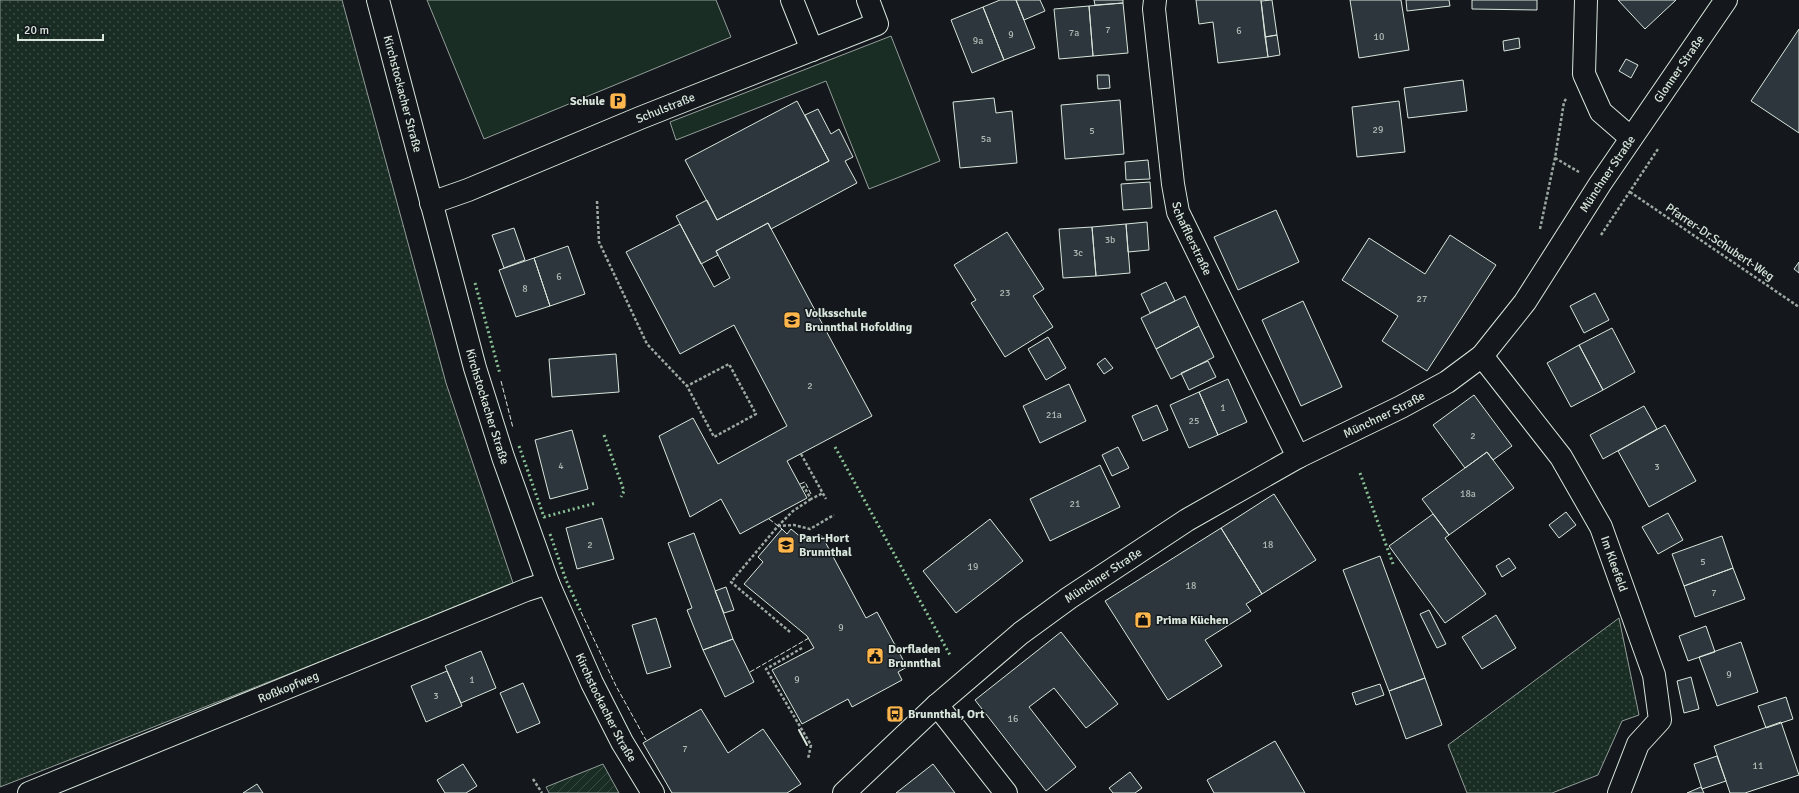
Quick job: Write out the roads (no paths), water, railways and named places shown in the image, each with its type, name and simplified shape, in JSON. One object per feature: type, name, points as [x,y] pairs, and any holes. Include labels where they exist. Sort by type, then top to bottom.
[{"type":"street","name":"Kirchstockacher Straße","points":[[378,0],[475,368],[503,457],[548,583],[592,683],[622,742],[653,793]]},
{"type":"street","points":[[792,0],[812,50]]},
{"type":"street","name":"Schulstraße","points":[[431,203],[468,190],[640,118],[877,24],[868,0]]},
{"type":"street","name":"Schafflerstraße","points":[[1155,0],[1154,9],[1173,184],[1178,212],[1298,457]]},
{"type":"street","name":"Münchner Straße","points":[[844,793],[937,705],[1021,633],[1069,598],[1187,520],[1298,457],[1401,407],[1447,382],[1482,356],[1524,302],[1631,138],[1601,112],[1584,74],[1586,0]]},
{"type":"street","name":"Glonner Straße","points":[[1631,138],[1726,0]]},
{"type":"street","name":"Im Kleefeld","points":[[1482,356],[1561,457],[1601,527],[1654,675],[1660,720],[1638,744],[1619,793]]},
{"type":"street","name":"Roßkopfweg","points":[[29,793],[526,590],[548,583]]},
{"type":"street","points":[[937,705],[1006,793]]},
{"type":"place","name":"Schule","points":[[618,101]]},
{"type":"place","name":"Volksschule Brunnthal Hofolding","points":[[792,320]]},
{"type":"place","name":"Pari-Hort Brunnthal","points":[[786,545]]},
{"type":"place","name":"Prima Küchen","points":[[1143,620]]},
{"type":"place","name":"Dorfladen Brunnthal","points":[[875,656]]},
{"type":"place","name":"Brunnthal, Ort","points":[[895,714]]}]
